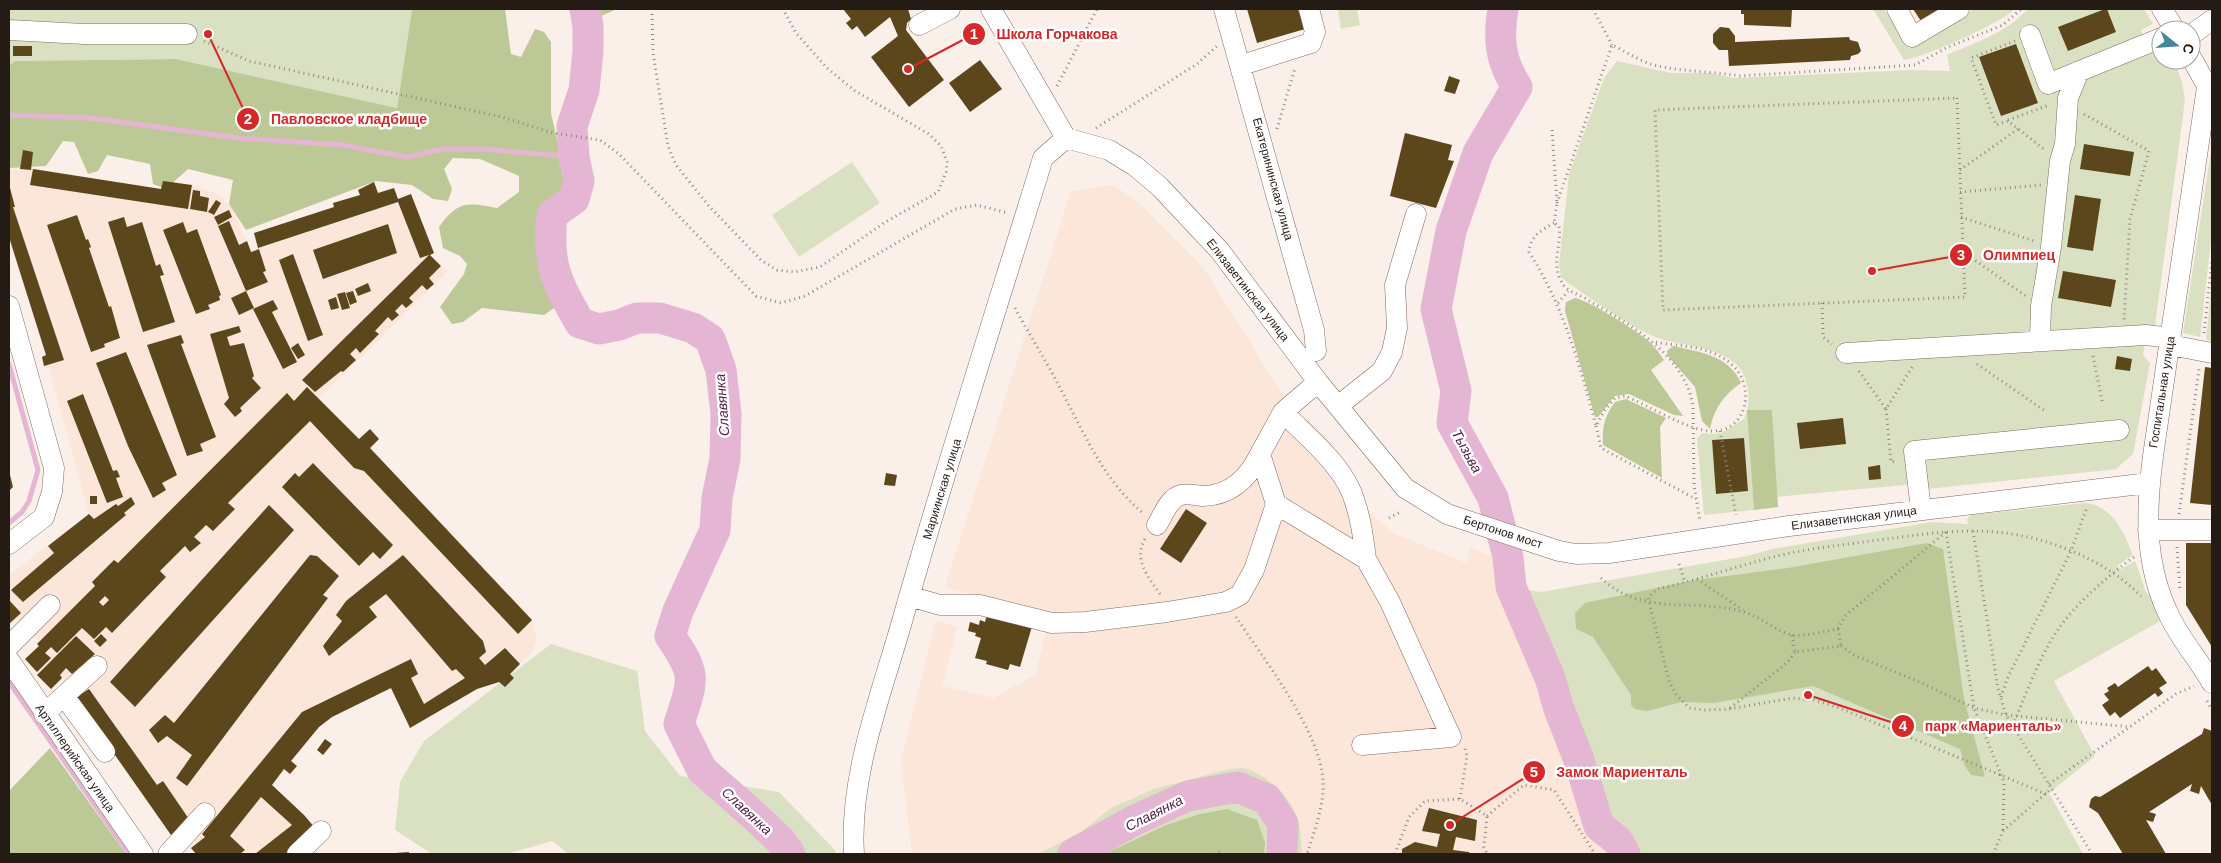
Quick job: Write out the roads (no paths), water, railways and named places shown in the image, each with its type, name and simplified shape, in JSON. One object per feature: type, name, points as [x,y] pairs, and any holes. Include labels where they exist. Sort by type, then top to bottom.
[{"type":"street","points":[[919,25],[950,9]]},
{"type":"street","points":[[991,9],[1074,139]]},
{"type":"street","name":"Екатерининская улица","points":[[1224,9],[1242,65],[1314,330],[1316,351]]},
{"type":"street","points":[[1242,65],[1310,44],[1315,32],[1309,9]]},
{"type":"street","points":[[1896,9],[1912,36],[1959,9]]},
{"type":"street","points":[[2162,9],[2169,20]]},
{"type":"street","points":[[2201,28],[2212,20]]},
{"type":"street","points":[[9,30],[84,34],[187,34]]},
{"type":"street","points":[[2030,35],[2048,84],[2151,42]]},
{"type":"street","points":[[2198,70],[2210,91]]},
{"type":"street","points":[[2040,340],[2041,306],[2051,247],[2060,161],[2065,144],[2068,101],[2079,71]]},
{"type":"street","name":"Госпитальная улица","points":[[2204,684],[2169,616],[2157,585],[2148,538],[2149,484],[2210,91]]},
{"type":"street","name":"Мариинская улица","points":[[854,854],[854,818],[866,750],[909,596],[1043,158],[1074,139]]},
{"type":"street","name":"Елизаветинская улица","points":[[1074,139],[1109,150],[1135,166],[1160,187],[1220,251],[1318,382],[1405,488],[1447,514]]},
{"type":"street","points":[[1338,406],[1382,371],[1392,352],[1397,328],[1395,285],[1416,214]]},
{"type":"street","points":[[9,306],[54,468],[52,492],[44,516],[9,544]]},
{"type":"street","points":[[1846,353],[2146,335],[2207,351]]},
{"type":"street","points":[[1157,525],[1170,502],[1182,494],[1213,496],[1238,484],[1251,472],[1283,412],[1318,382]]},
{"type":"street","points":[[1283,412],[1333,463],[1350,489],[1360,518],[1366,559],[1390,602],[1450,737],[1362,745]]},
{"type":"street","points":[[1921,509],[1914,451],[2119,430]]},
{"type":"street","points":[[909,596],[940,605],[980,605],[1052,623],[1085,622],[1226,602],[1240,595],[1254,570],[1276,504],[1260,454]]},
{"type":"street","name":"Елизаветинская улица","points":[[1559,551],[1576,554],[1609,553],[1789,526],[1921,509],[2149,484]]},
{"type":"street","points":[[1276,504],[1366,559]]},
{"type":"street","name":"Бертонов мост","points":[[1447,514],[1559,551]]},
{"type":"street","points":[[2148,538],[2176,530],[2212,530]]},
{"type":"street","points":[[9,646],[50,605]]},
{"type":"street","name":"Артиллерийская улица","points":[[9,660],[44,714],[143,854]]},
{"type":"street","points":[[44,714],[98,666]]},
{"type":"street","points":[[64,696],[105,752]]},
{"type":"street","points":[[168,854],[205,813]]},
{"type":"street","points":[[298,854],[321,831]]},
{"type":"waterway","name":"Славянка","points":[[585,9],[588,26],[588,52],[584,90],[572,126],[574,157],[579,181],[574,199],[552,215],[552,260],[559,284],[580,323],[599,329],[619,325],[637,318],[660,318],[693,328],[710,339],[721,370],[726,414],[725,459],[717,498],[715,530],[678,611],[670,636],[685,660],[690,678],[690,687],[679,724],[702,770],[781,841],[790,854]]},
{"type":"waterway","name":"Тызьва","points":[[1503,9],[1502,49],[1507,68],[1517,87],[1478,153],[1451,231],[1436,309],[1456,391],[1452,423],[1493,498],[1508,557],[1511,587],[1550,678],[1559,709],[1579,760],[1599,826],[1618,841],[1625,854]]},
{"type":"waterway","points":[[9,115],[90,118],[239,138],[343,145],[406,157],[445,149],[482,149],[574,157]]},
{"type":"waterway","points":[[9,364],[38,470],[29,501],[22,512],[9,523]]},
{"type":"waterway","points":[[9,682],[129,854]]},
{"type":"waterway","name":"Славянка","points":[[1073,854],[1135,820],[1188,796],[1237,787],[1267,799],[1283,824],[1282,854]]},
{"type":"place","name":"Павловское кладбище","points":[[208,34]]},
{"type":"place","name":"Школа Горчакова","points":[[908,69]]},
{"type":"place","name":"Олимпиец","points":[[1872,271]]},
{"type":"place","name":"парк «Мариенталь»","points":[[1808,695]]},
{"type":"place","name":"Замок Мариенталь","points":[[1450,825]]}]
